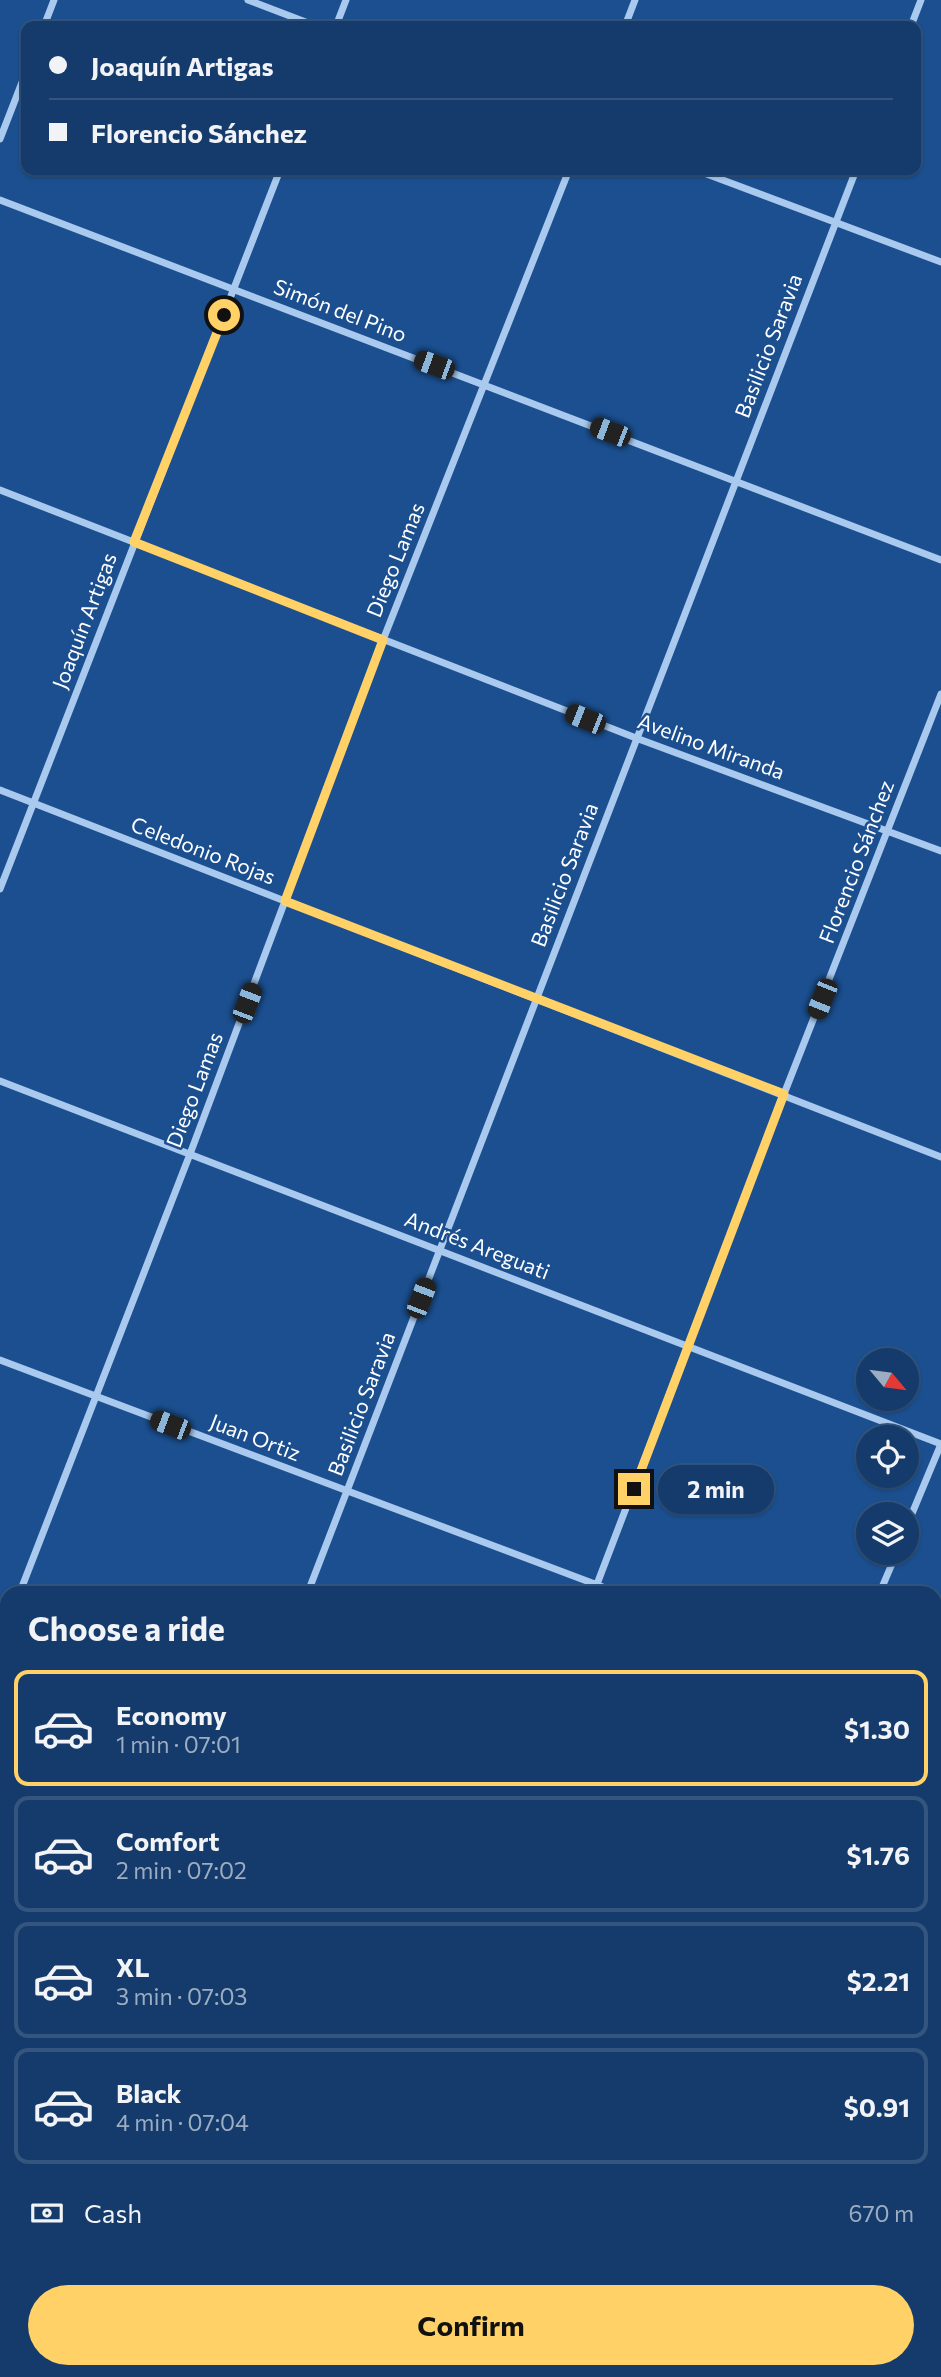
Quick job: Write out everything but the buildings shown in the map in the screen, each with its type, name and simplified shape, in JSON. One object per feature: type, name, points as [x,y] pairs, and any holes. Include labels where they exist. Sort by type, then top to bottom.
[{"type":"street","points":[[46,21],[54,0]]},
{"type":"street","points":[[248,0],[303,21]]},
{"type":"street","points":[[338,21],[346,0]]},
{"type":"street","points":[[627,21],[635,0]]},
{"type":"street","points":[[913,21],[922,0]]},
{"type":"street","points":[[0,139],[21,85]]},
{"type":"street","name":"Joaquín Artigas","points":[[0,889],[278,175]]},
{"type":"street","name":"Diego Lamas","points":[[22,1586],[190,1154],[383,640],[567,175]]},
{"type":"street","points":[[709,175],[941,262]]},
{"type":"street","name":"Basilicio Saravia","points":[[310,1586],[854,175]]},
{"type":"street","name":"Simón del Pino","points":[[0,200],[941,560]]},
{"type":"street","name":"Avelino Miranda","points":[[0,490],[636,738],[941,851]]},
{"type":"street","name":"Florencio Sánchez","points":[[597,1586],[784,1094],[941,694]]},
{"type":"street","name":"Celedonio Rojas","points":[[0,790],[941,1157]]},
{"type":"street","name":"Andrés Areguati","points":[[0,1081],[941,1444]]},
{"type":"street","name":"Juan Ortiz","points":[[0,1360],[347,1491],[588,1586]]},
{"type":"street","points":[[917,1502],[941,1444]]},
{"type":"street","points":[[883,1586],[891,1565]]},
{"type":"route","points":[[224,315],[134,542],[383,640],[285,901],[784,1094],[634,1489]]}]
